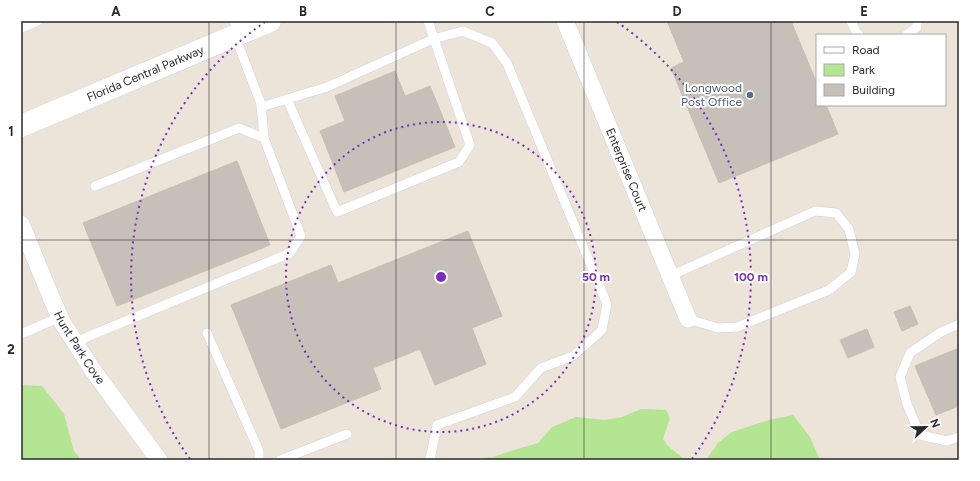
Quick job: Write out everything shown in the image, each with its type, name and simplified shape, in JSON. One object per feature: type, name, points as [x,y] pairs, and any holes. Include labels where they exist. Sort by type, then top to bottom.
[{"type":"street","name":"Florida Central Parkway","points":[[21,126],[236,30],[270,21]]},
{"type":"street","name":"Enterprise Court","points":[[565,21],[688,319]]},
{"type":"street","name":"Hunt Park Cove","points":[[21,224],[60,317],[92,369],[159,460]]},
{"type":"lane","points":[[21,28],[38,21]]},
{"type":"lane","points":[[287,99],[336,212],[459,162],[470,145],[428,21]]},
{"type":"lane","points":[[851,21],[857,34]]},
{"type":"lane","points":[[907,34],[917,24]]},
{"type":"lane","points":[[75,342],[290,253],[301,236],[264,138],[261,104],[236,30]]},
{"type":"lane","points":[[261,107],[327,87],[433,39],[463,31],[492,43],[507,63],[607,304],[602,330],[573,356],[541,368],[515,396],[437,425],[430,460]]},
{"type":"lane","points":[[95,186],[239,128],[264,138]]},
{"type":"lane","points":[[670,276],[815,211],[836,213],[849,229],[855,254],[851,272],[829,290],[737,327],[718,328],[688,319]]},
{"type":"lane","points":[[21,334],[60,317]]},
{"type":"lane","points":[[959,324],[941,332],[910,353],[900,377],[907,404],[920,435],[947,440],[959,437]]},
{"type":"lane","points":[[207,333],[259,451],[259,460]]},
{"type":"lane","points":[[280,460],[347,434]]},
{"type":"green space","points":[[21,385],[42,386],[64,414],[74,451],[81,460],[21,460]]},
{"type":"green space","points":[[641,409],[666,410],[670,418],[663,439],[668,446],[683,458],[695,460],[481,460],[483,458],[493,457],[538,443],[552,427],[576,417],[605,420],[622,417]]},
{"type":"green space","points":[[793,415],[810,437],[820,460],[706,460],[718,443],[732,432],[769,420]]},
{"type":"building","name":"Longwood Post Office","points":[[667,21],[791,21],[816,82],[816,106],[826,106],[838,134],[719,183],[671,68],[684,62]]},
{"type":"building","points":[[395,71],[405,96],[430,86],[455,147],[344,192],[320,131],[345,121],[335,96]]},
{"type":"building","points":[[237,161],[270,245],[117,306],[83,223]]},
{"type":"building","points":[[468,231],[502,316],[472,328],[486,364],[435,385],[420,349],[373,368],[381,389],[281,429],[231,305],[331,265],[338,283]]},
{"type":"building","points":[[910,306],[918,324],[902,331],[894,312]]},
{"type":"building","points":[[867,329],[874,347],[848,358],[840,340]]},
{"type":"building","points":[[959,348],[959,406],[936,415],[915,366]]},
{"type":"place","name":"Longwood Post Office","points":[[750,95]]}]
